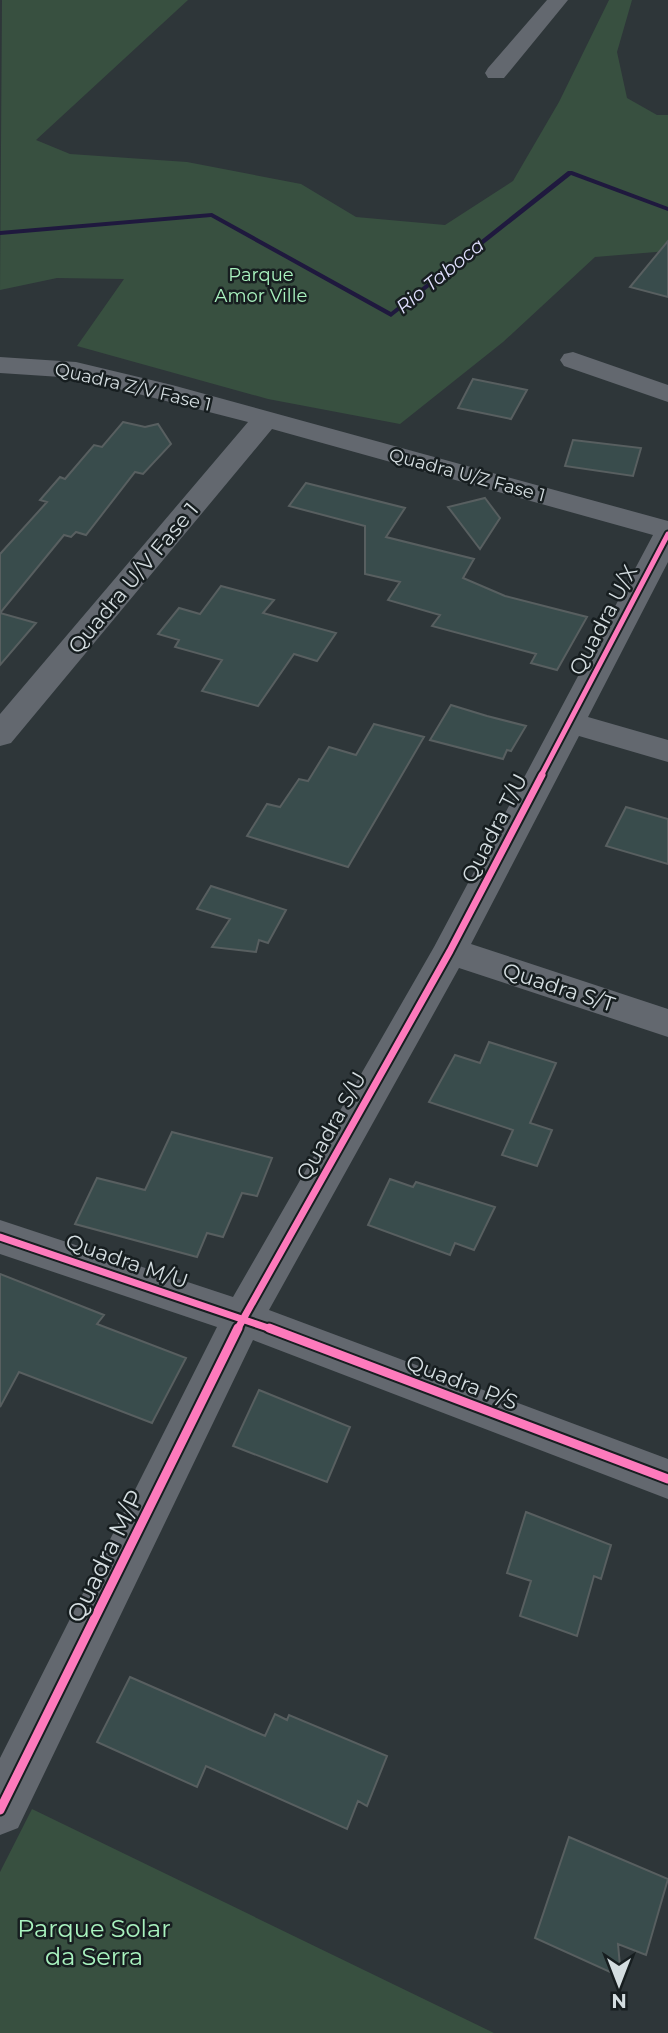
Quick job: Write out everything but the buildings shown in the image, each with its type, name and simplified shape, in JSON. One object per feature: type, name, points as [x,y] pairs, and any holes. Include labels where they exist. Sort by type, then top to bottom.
[{"type":"street","points":[[496,73],[558,0]]},
{"type":"street","points":[[573,360],[668,394]]},
{"type":"street","name":"Quadra Z/V Fase 1","points":[[0,365],[76,370],[265,420]]},
{"type":"street","name":"Quadra U/Z Fase 1","points":[[265,420],[668,532]]},
{"type":"street","name":"Quadra U/V Fase 1","points":[[0,735],[265,420]]},
{"type":"street","name":"Quadra U/X","points":[[569,722],[668,532]]},
{"type":"street","points":[[569,722],[668,751]]},
{"type":"street","name":"Quadra T/U","points":[[450,951],[569,722]]},
{"type":"street","name":"Quadra S/T","points":[[450,951],[668,1023]]},
{"type":"street","name":"Quadra S/U","points":[[243,1318],[450,951]]},
{"type":"street","name":"Quadra M/U","points":[[0,1237],[243,1318]]},
{"type":"street","name":"Quadra P/S","points":[[243,1318],[668,1479]]},
{"type":"street","name":"Quadra M/P","points":[[0,1810],[243,1318]]},
{"type":"green space","name":"Parque Amor Ville","points":[[2,0],[188,0],[36,140],[70,154],[187,162],[301,184],[356,217],[445,225],[513,181],[559,102],[609,0],[632,0],[617,52],[627,98],[657,115],[668,115],[668,251],[595,257],[503,342],[400,424],[268,399],[77,346],[124,279],[57,278],[0,290]]},
{"type":"green space","name":"Parque Solar da Serra","points":[[32,1809],[494,2033],[0,2033],[0,1872]]},
{"type":"waterway","name":"Rio Taboca","points":[[0,233],[212,215],[391,315],[570,172],[668,209]]},
{"type":"cycle path","points":[[0,1810],[243,1318],[450,951],[668,534]]},
{"type":"cycle path","points":[[0,1237],[243,1318],[668,1479]]}]
